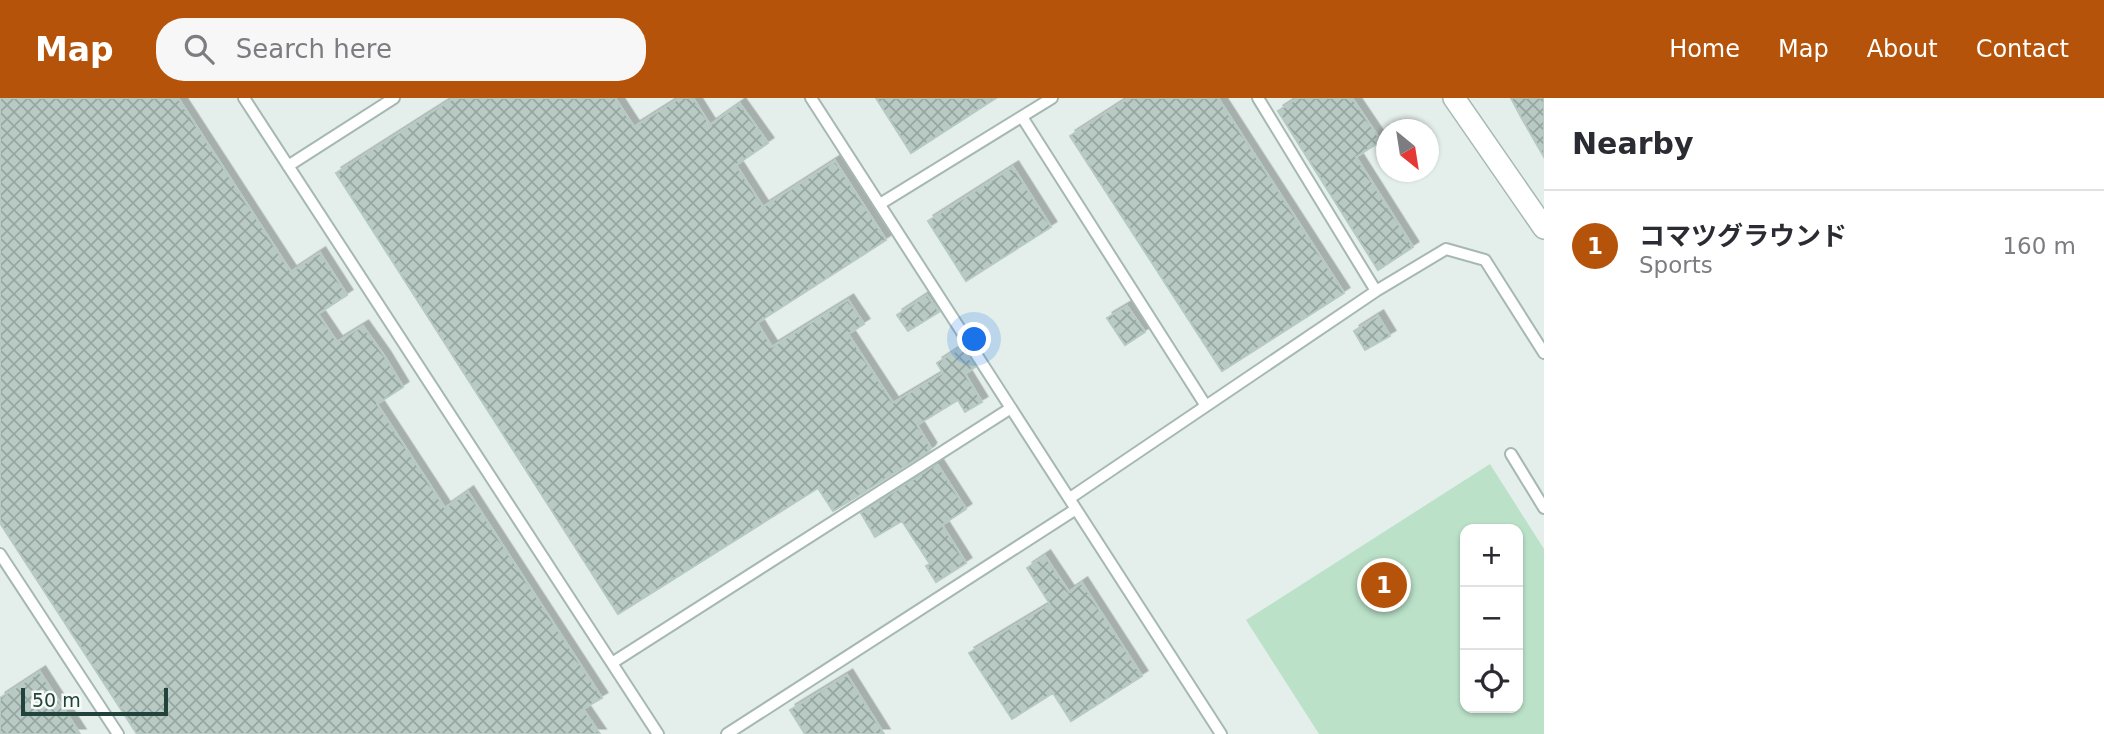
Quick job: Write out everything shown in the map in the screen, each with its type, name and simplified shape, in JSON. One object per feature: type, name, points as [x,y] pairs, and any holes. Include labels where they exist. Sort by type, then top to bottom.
[{"type":"street","points":[[1454,98],[1544,228]]},
{"type":"lane","points":[[244,98],[659,734]]},
{"type":"lane","points":[[288,166],[394,98]]},
{"type":"lane","points":[[811,98],[1221,734]]},
{"type":"lane","points":[[880,204],[1052,98]]},
{"type":"lane","points":[[1258,98],[1376,291]]},
{"type":"lane","points":[[1022,117],[1206,406]]},
{"type":"lane","points":[[727,734],[1073,503],[1206,406],[1376,291],[1446,249],[1485,260],[1544,353]]},
{"type":"lane","points":[[612,663],[1011,408]]},
{"type":"lane","points":[[1511,454],[1544,508]]},
{"type":"lane","points":[[0,554],[118,734]]},
{"type":"green space","points":[[1490,464],[1544,549],[1544,734],[1319,734],[1246,620]]},
{"type":"building","points":[[0,98],[178,98],[291,272],[320,253],[347,295],[318,314],[337,342],[363,326],[385,357],[403,387],[377,404],[445,508],[468,492],[602,698],[583,709],[600,734],[137,734],[0,523]]},
{"type":"building","points":[[454,98],[615,98],[634,127],[680,98],[693,98],[710,125],[740,104],[768,143],[736,165],[763,207],[835,161],[886,240],[757,323],[772,347],[848,300],[864,324],[848,334],[893,403],[943,373],[937,363],[962,347],[975,367],[965,374],[982,402],[965,412],[958,400],[917,425],[931,448],[929,451],[833,511],[818,488],[618,614],[336,173]]},
{"type":"building","points":[[876,98],[996,98],[911,153]]},
{"type":"building","points":[[1129,98],[1218,98],[1344,293],[1222,371],[1070,136]]},
{"type":"building","points":[[1298,98],[1352,98],[1376,134],[1376,144],[1356,157],[1413,247],[1378,270],[1278,111]]},
{"type":"building","points":[[1511,98],[1544,98],[1544,157],[1521,117]]},
{"type":"building","points":[[1013,167],[1051,227],[966,281],[928,221]]},
{"type":"building","points":[[927,295],[939,312],[908,331],[897,315]]},
{"type":"building","points":[[1127,306],[1145,332],[1125,345],[1107,318]]},
{"type":"building","points":[[1378,316],[1390,336],[1365,350],[1354,331]]},
{"type":"building","points":[[937,464],[966,509],[942,525],[966,563],[936,582],[926,566],[930,564],[902,521],[875,537],[861,513]]},
{"type":"building","points":[[1045,556],[1069,592],[1082,583],[1142,676],[1071,721],[1053,693],[1012,719],[969,653],[1050,604],[1027,568]]},
{"type":"building","points":[[40,672],[80,734],[0,734],[0,698]]},
{"type":"building","points":[[847,675],[884,734],[805,734],[790,710]]},
{"type":"place","name":"コマツグラウンド","points":[[1384,585]]}]
